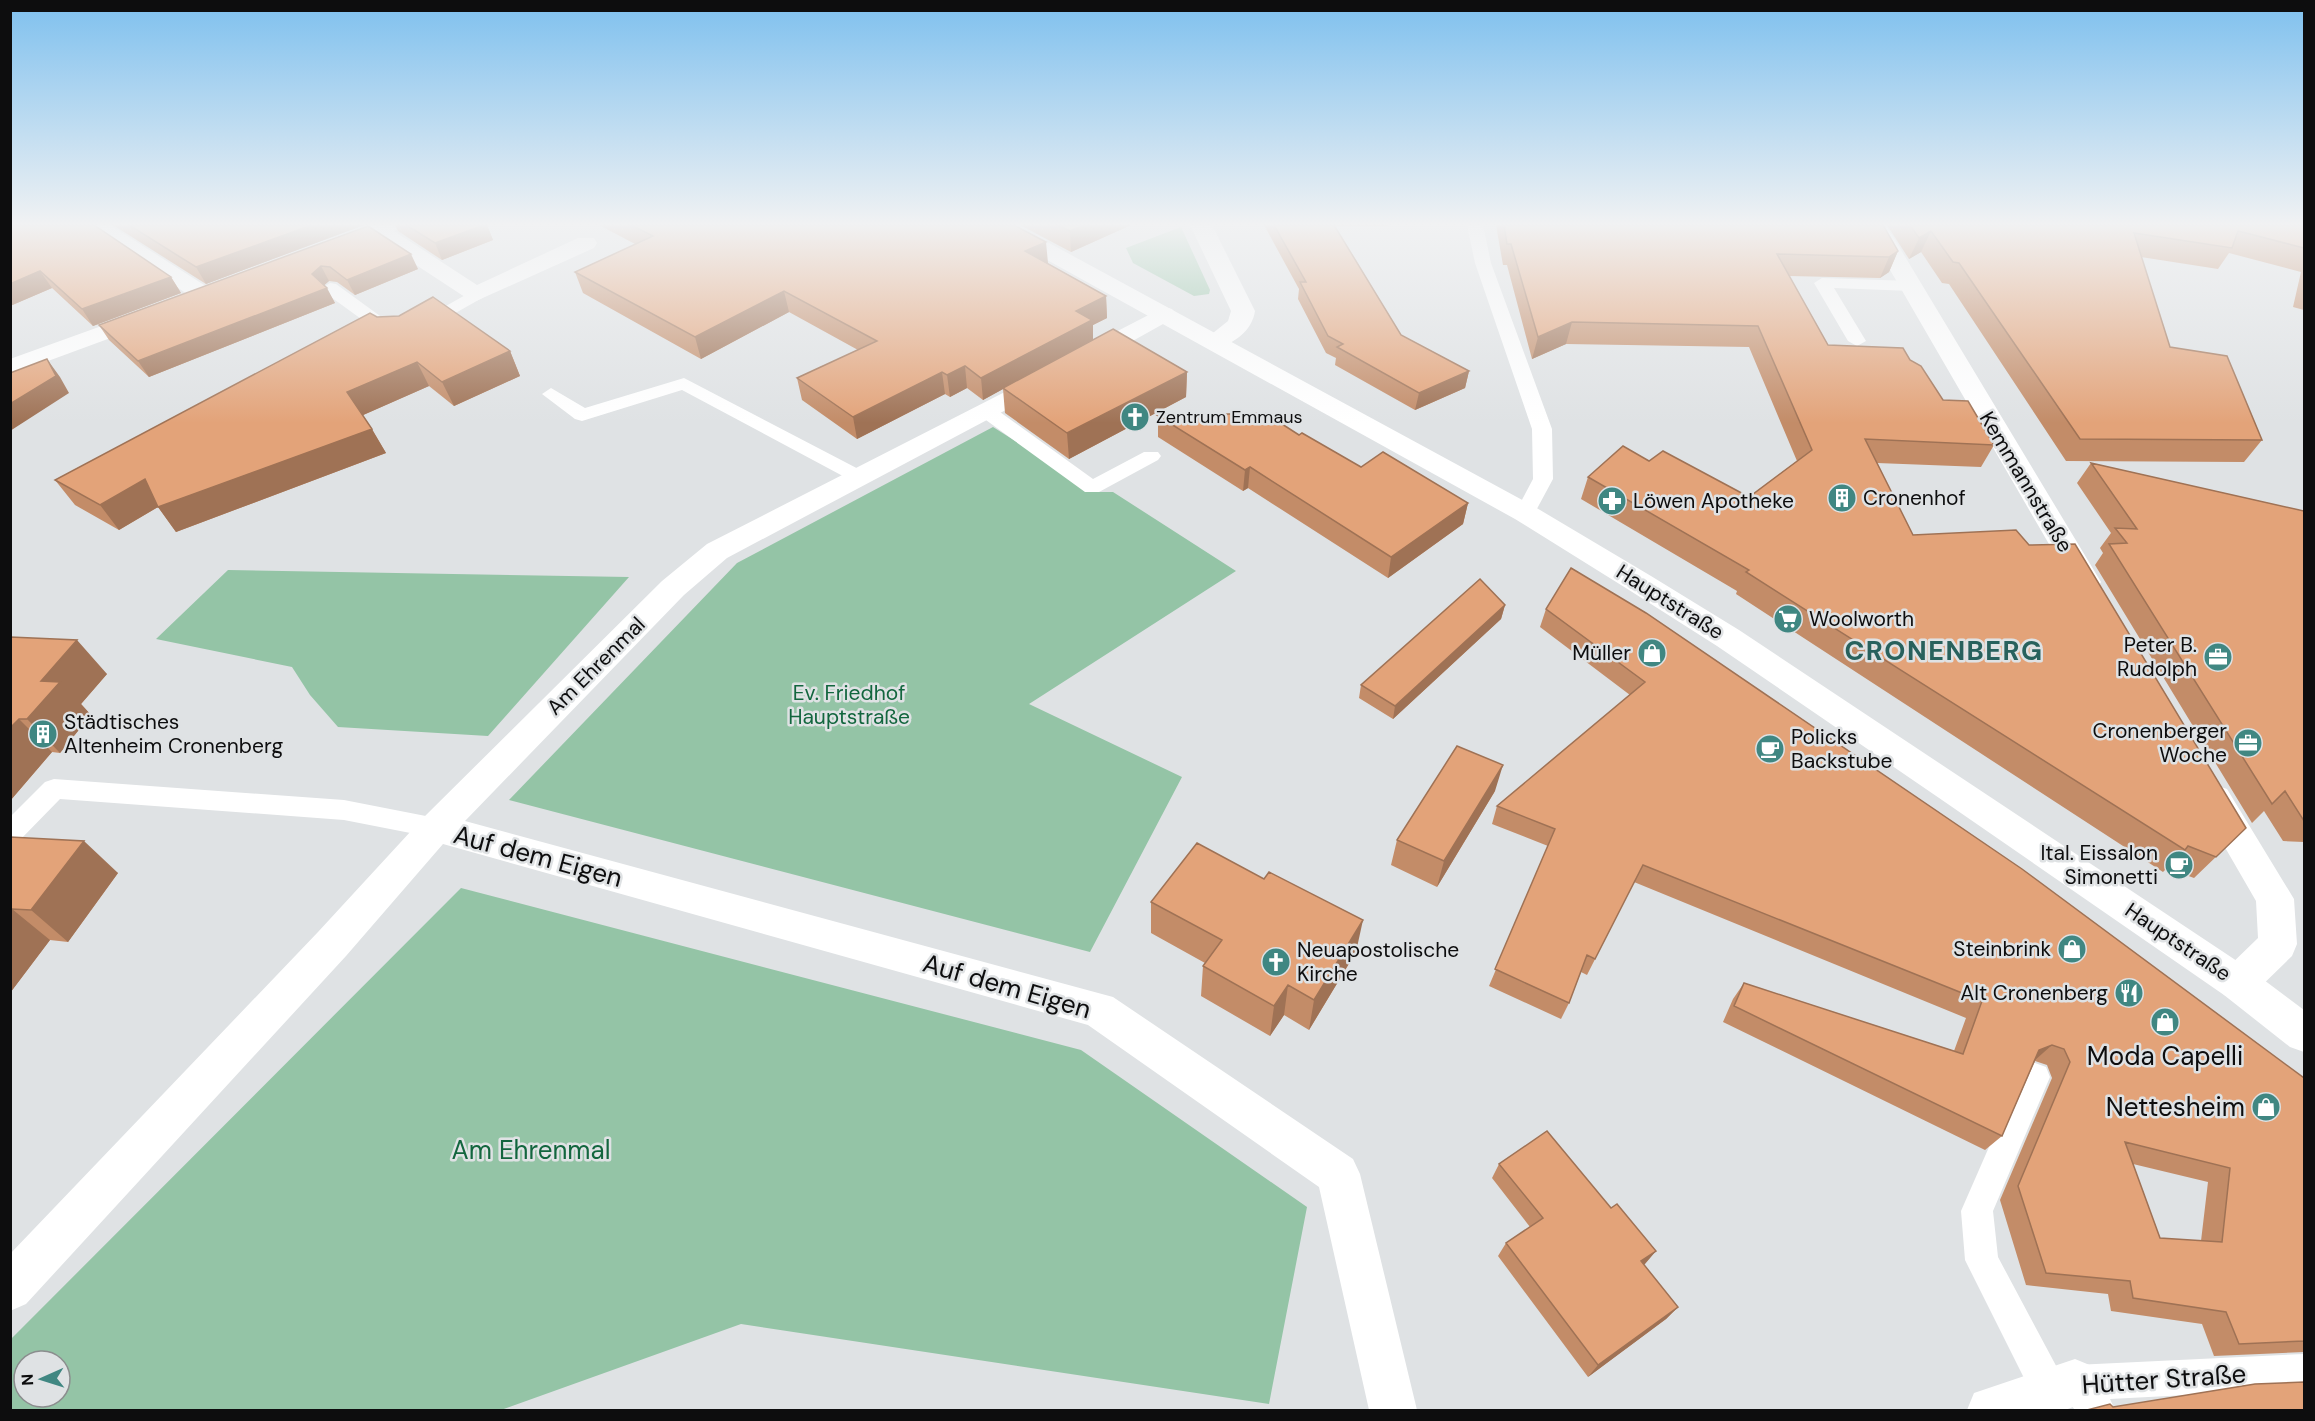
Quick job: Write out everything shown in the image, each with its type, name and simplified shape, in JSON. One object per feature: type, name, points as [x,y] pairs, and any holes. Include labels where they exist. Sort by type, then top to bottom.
[{"type":"street","points":[[10,368],[196,298],[187,291]]},
{"type":"street","points":[[472,291],[476,294],[482,291]]},
{"type":"street","name":"Hauptstraße","points":[[1122,291],[1524,513],[1728,638],[2238,983],[2304,1034]]},
{"type":"street","points":[[1215,341],[1234,330],[1242,321],[1244,310],[1235,291]]},
{"type":"street","name":"Kemmannstraße","points":[[1914,291],[2101,608]]},
{"type":"street","name":"Am Ehrenmal","points":[[10,1288],[332,944],[436,828],[673,588],[717,552],[987,411],[1164,314]]},
{"type":"street","points":[[2203,779],[2275,899],[2278,944],[2238,983]]},
{"type":"street","name":"Auf dem Eigen","points":[[436,828],[1099,1010],[1338,1174],[1393,1410]]},
{"type":"street","name":"Hütter Straße","points":[[1991,1410],[2074,1395]]},
{"type":"lane","points":[[335,291],[395,335],[405,334],[476,294]]},
{"type":"lane","points":[[1493,291],[1542,429],[1543,479],[1524,513]]},
{"type":"lane","points":[[1827,291],[1857,340]]},
{"type":"lane","points":[[551,394],[582,415],[684,384],[861,478]]},
{"type":"lane","points":[[987,411],[1092,488],[1151,456]]},
{"type":"lane","points":[[10,834],[54,789],[344,810],[436,828]]},
{"type":"lane","points":[[2034,1077],[1977,1211],[1982,1260],[2074,1395]]},
{"type":"lane","name":"Hütter Straße","points":[[2074,1395],[2304,1372]]},
{"type":"green space","points":[[1185,291],[1210,291],[1209,294],[1194,296]]},
{"type":"green space","name":"Ev. Friedhof Hauptstraße","points":[[993,427],[1096,492],[1113,492],[1236,571],[1029,704],[1182,777],[1090,952],[509,800],[737,563]]},
{"type":"green space","points":[[228,570],[629,577],[488,736],[338,727],[310,695],[292,667],[156,639]]},
{"type":"green space","name":"Am Ehrenmal","points":[[461,888],[1081,1050],[1307,1207],[1269,1404],[741,1324],[501,1410],[11,1410],[11,1339]]},
{"type":"building","points":[[62,291],[131,291],[82,309]]},
{"type":"building","points":[[191,291],[318,291],[138,361],[99,325]]},
{"type":"building","points":[[611,291],[783,291],[695,337]]},
{"type":"building","points":[[785,291],[1098,291],[1106,296],[1076,311],[1092,320],[981,378],[965,366],[947,375],[942,372],[853,417],[797,378],[877,341]]},
{"type":"building","points":[[1305,291],[1374,291],[1401,335],[1469,371],[1419,393],[1337,347],[1343,344],[1328,336]]},
{"type":"building","points":[[1525,291],[1798,291],[1828,345],[1903,348],[1910,360],[1921,366],[1943,400],[1968,401],[1994,445],[1865,439],[1913,535],[2016,530],[2029,545],[2075,544],[2246,828],[2216,857],[2188,846],[2185,850],[1746,572],[1749,570],[1588,477],[1623,446],[1649,461],[1663,451],[1749,497],[1812,450],[1758,326],[1572,322],[1538,337]]},
{"type":"building","points":[[1978,291],[2152,291],[2170,347],[2227,356],[2262,440],[2080,439]]},
{"type":"building","points":[[433,297],[510,351],[442,382],[417,362],[347,392],[372,429],[158,507],[145,479],[100,505],[55,480],[370,313],[377,317],[399,316]]},
{"type":"building","points":[[1113,329],[1187,372],[1067,433],[1003,388]]},
{"type":"building","points":[[47,359],[56,376],[10,404],[10,373]]},
{"type":"building","points":[[1265,413],[1299,435],[1302,433],[1361,467],[1383,452],[1468,503],[1391,557],[1250,467],[1245,470],[1158,416]]},
{"type":"building","points":[[2091,463],[2304,511],[2304,821],[2285,791],[2272,804],[2109,544],[2127,543],[2115,528],[2137,529]]},
{"type":"building","points":[[1571,568],[1646,613],[2022,869],[2304,1078],[2304,1341],[2239,1344],[2226,1312],[2133,1298],[2130,1281],[2046,1273],[2018,1186],[2070,1062],[2064,1049],[2052,1045],[2039,1050],[2002,1136],[1734,1006],[1744,983],[1963,1054],[1982,1001],[1643,865],[1595,959],[1587,955],[1569,1003],[1495,969],[1555,829],[1497,806],[1645,682],[1546,609]],"holes":[[[2125,1142],[2230,1168],[2222,1242],[2160,1238]]]},
{"type":"building","points":[[1480,579],[1505,605],[1395,706],[1361,685]]},
{"type":"building","points":[[10,637],[77,640],[41,681],[60,682],[27,719],[19,719],[10,728]]},
{"type":"building","points":[[1457,746],[1503,765],[1444,861],[1397,840]]},
{"type":"building","points":[[10,837],[84,841],[31,910],[10,910]]},
{"type":"building","name":"Neuapostolische Kirche","points":[[1197,843],[1264,879],[1269,872],[1363,920],[1314,1000],[1288,985],[1274,1006],[1203,966],[1222,940],[1151,902]]},
{"type":"building","points":[[1547,1131],[1611,1208],[1617,1204],[1656,1251],[1641,1261],[1678,1307],[1598,1365],[1506,1243],[1543,1218],[1499,1164]]},
{"type":"building","points":[[2304,1382],[2304,1410],[2087,1410],[2110,1404],[2113,1407],[2255,1384]]},
{"type":"place","name":"Zentrum Emmaus","points":[[1135,417]]},
{"type":"place","name":"Cronenhof","points":[[1842,498]]},
{"type":"place","name":"Löwen Apotheke","points":[[1612,501]]},
{"type":"place","name":"Woolworth","points":[[1788,619]]},
{"type":"place","name":"Müller","points":[[1652,653]]},
{"type":"place","name":"Peter B. Rudolph","points":[[2218,657]]},
{"type":"place","name":"Städtisches Altenheim Cronenberg","points":[[43,734]]},
{"type":"place","name":"Cronenberger Woche","points":[[2248,743]]},
{"type":"place","name":"Policks Backstube","points":[[1770,749]]},
{"type":"place","name":"Ital. Eissalon Simonetti","points":[[2179,865]]},
{"type":"place","name":"Steinbrink","points":[[2072,949]]},
{"type":"place","name":"Neuapostolische Kirche","points":[[1276,962]]},
{"type":"place","name":"Alt Cronenberg","points":[[2129,993]]},
{"type":"place","name":"Moda Capelli","points":[[2165,1022]]},
{"type":"place","name":"Nettesheim","points":[[2266,1107]]},
{"type":"district","name":"CRONENBERG","points":[[1944,650]]}]
